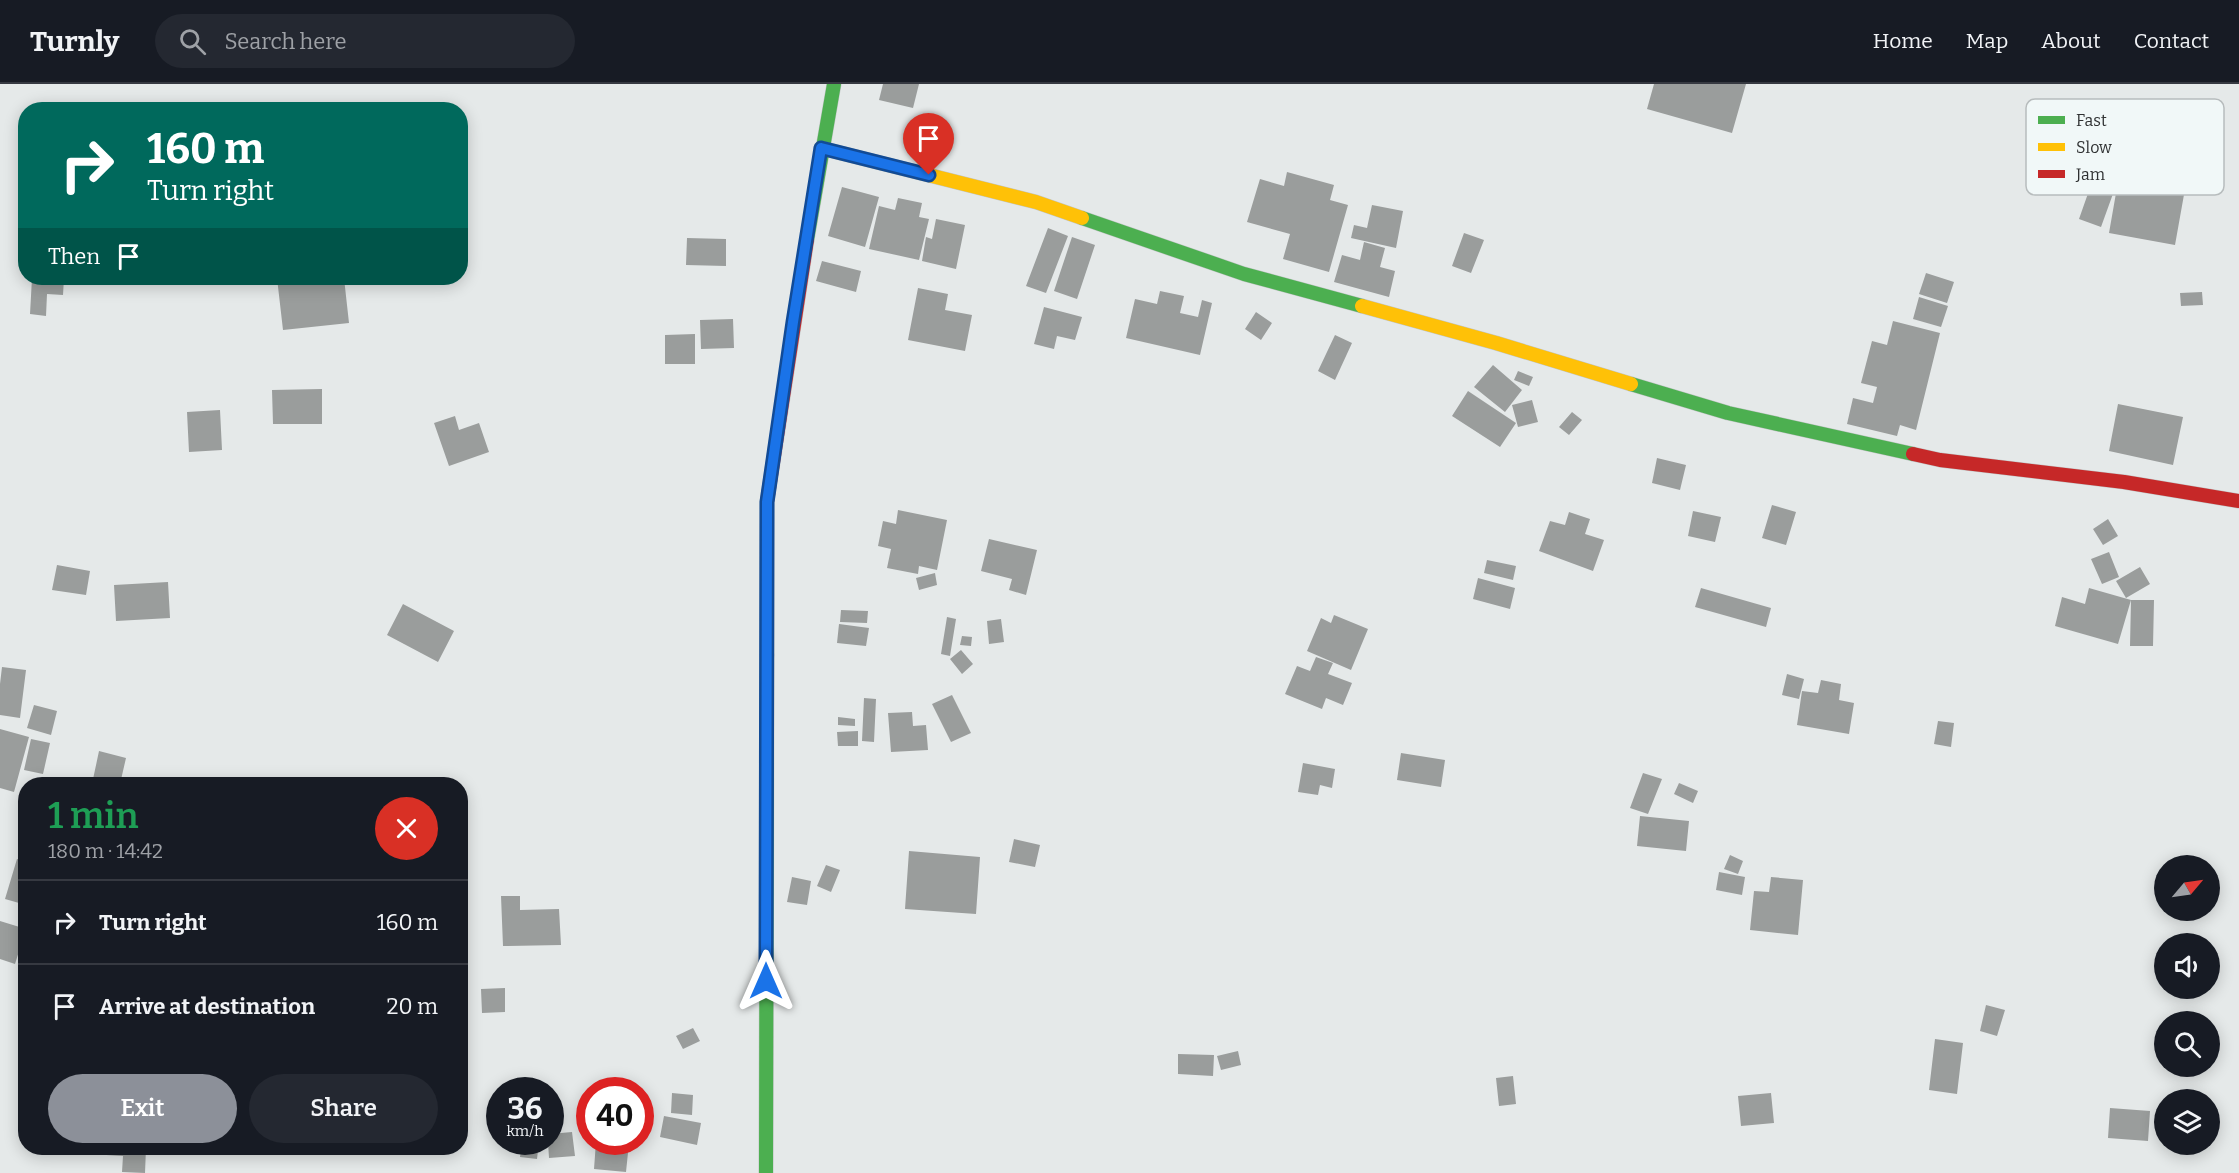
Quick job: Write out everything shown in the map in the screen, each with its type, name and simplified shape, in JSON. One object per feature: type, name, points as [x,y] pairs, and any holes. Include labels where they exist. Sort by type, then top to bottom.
[{"type":"street","points":[[766,1173],[767,502],[793,322],[821,148],[834,84]]},
{"type":"street","points":[[821,148],[1036,202],[1244,274],[1496,343],[1728,412],[1940,460],[2124,482],[2239,501]]},
{"type":"building","points":[[883,84],[919,84],[913,108],[879,100]]},
{"type":"building","points":[[1654,84],[1746,84],[1732,133],[1647,109]]},
{"type":"building","points":[[1287,172],[1334,185],[1330,200],[1348,205],[1329,272],[1283,259],[1290,234],[1247,222],[1260,179],[1284,186]]},
{"type":"building","points":[[842,187],[879,197],[865,247],[828,236]]},
{"type":"building","points":[[2087,195],[2113,195],[2101,227],[2079,219]]},
{"type":"building","points":[[2116,195],[2184,195],[2175,245],[2109,233]]},
{"type":"building","points":[[898,198],[922,203],[919,217],[929,219],[919,260],[869,249],[879,206],[895,210]]},
{"type":"building","points":[[1372,205],[1403,211],[1396,248],[1351,238],[1354,225],[1367,228]]},
{"type":"building","points":[[936,219],[965,225],[956,269],[922,261],[926,237],[932,239]]},
{"type":"building","points":[[1048,228],[1068,236],[1046,293],[1026,286]]},
{"type":"building","points":[[1464,233],[1484,240],[1471,273],[1452,266]]},
{"type":"building","points":[[1072,237],[1095,245],[1077,299],[1054,291]]},
{"type":"building","points":[[687,238],[726,239],[726,266],[686,265]]},
{"type":"building","points":[[1364,242],[1385,248],[1380,267],[1395,271],[1389,297],[1334,282],[1342,255],[1360,260]]},
{"type":"building","points":[[822,261],[861,271],[856,292],[816,281]]},
{"type":"building","points":[[1926,273],[1954,282],[1947,303],[1919,294]]},
{"type":"building","points":[[32,285],[64,285],[63,295],[47,294],[46,316],[30,314]]},
{"type":"building","points":[[278,285],[345,285],[349,323],[283,330]]},
{"type":"building","points":[[918,288],[948,294],[945,310],[972,315],[965,351],[908,340]]},
{"type":"building","points":[[1160,291],[1184,296],[1180,313],[1198,317],[1202,300],[1212,303],[1200,355],[1126,338],[1135,299],[1157,304]]},
{"type":"building","points":[[2202,292],[2203,305],[2181,306],[2180,293]]},
{"type":"building","points":[[1919,297],[1948,306],[1941,327],[1913,319]]},
{"type":"building","points":[[1044,307],[1082,317],[1075,340],[1057,336],[1054,349],[1034,344]]},
{"type":"building","points":[[1256,312],[1272,323],[1261,340],[1245,329]]},
{"type":"building","points":[[733,319],[734,348],[701,349],[700,320]]},
{"type":"building","points":[[1893,321],[1940,333],[1916,430],[1900,425],[1897,436],[1847,424],[1853,398],[1873,403],[1877,387],[1861,383],[1872,341],[1887,345]]},
{"type":"building","points":[[695,334],[695,364],[665,364],[665,335]]},
{"type":"building","points":[[1335,335],[1352,343],[1335,380],[1318,371]]},
{"type":"building","points":[[1493,365],[1522,390],[1505,412],[1474,387]]},
{"type":"building","points":[[1518,371],[1533,377],[1529,386],[1514,380]]},
{"type":"building","points":[[322,389],[322,424],[273,424],[272,390]]},
{"type":"building","points":[[1468,391],[1516,423],[1500,447],[1452,416]]},
{"type":"building","points":[[1532,400],[1538,422],[1518,427],[1512,405]]},
{"type":"building","points":[[2118,404],[2183,417],[2173,465],[2109,451]]},
{"type":"building","points":[[220,410],[222,450],[189,452],[187,412]]},
{"type":"building","points":[[1572,412],[1582,420],[1569,435],[1559,427]]},
{"type":"building","points":[[455,416],[459,430],[479,423],[489,452],[449,466],[434,423]]},
{"type":"building","points":[[1657,458],[1686,465],[1680,490],[1652,483]]},
{"type":"building","points":[[1772,505],[1796,512],[1786,545],[1762,538]]},
{"type":"building","points":[[898,510],[947,520],[937,570],[919,566],[918,574],[887,568],[891,549],[878,546],[883,521],[896,524]]},
{"type":"building","points":[[1693,511],[1721,517],[1715,542],[1688,536]]},
{"type":"building","points":[[1569,512],[1590,519],[1585,534],[1604,540],[1593,571],[1539,551],[1550,521],[1565,525]]},
{"type":"building","points":[[2108,519],[2118,536],[2103,545],[2093,529]]},
{"type":"building","points":[[989,539],[1037,550],[1026,595],[1009,590],[1012,579],[981,571]]},
{"type":"building","points":[[2109,552],[2119,577],[2102,584],[2091,559]]},
{"type":"building","points":[[1487,560],[1516,566],[1513,580],[1484,573]]},
{"type":"building","points":[[57,565],[90,571],[86,595],[52,590]]},
{"type":"building","points":[[2140,567],[2150,584],[2126,598],[2116,581]]},
{"type":"building","points":[[935,573],[937,585],[919,590],[916,578]]},
{"type":"building","points":[[1478,578],[1515,588],[1510,609],[1473,599]]},
{"type":"building","points":[[168,582],[170,618],[116,621],[114,585]]},
{"type":"building","points":[[1701,588],[1771,608],[1766,627],[1695,607]]},
{"type":"building","points":[[2089,588],[2131,600],[2118,644],[2055,626],[2062,597],[2085,604]]},
{"type":"building","points":[[2131,600],[2154,600],[2153,646],[2130,646]]},
{"type":"building","points":[[403,604],[454,631],[438,662],[387,635]]},
{"type":"building","points":[[841,610],[868,611],[867,623],[840,622]]},
{"type":"building","points":[[1334,615],[1368,629],[1351,670],[1307,651],[1321,618],[1331,623]]},
{"type":"building","points":[[947,617],[956,619],[950,656],[941,654]]},
{"type":"building","points":[[1001,619],[1004,642],[989,644],[987,621]]},
{"type":"building","points":[[839,624],[869,628],[866,646],[837,643]]},
{"type":"building","points":[[962,636],[972,637],[971,646],[960,645]]},
{"type":"building","points":[[961,650],[973,664],[962,674],[950,659]]},
{"type":"building","points":[[1316,657],[1333,663],[1328,674],[1352,683],[1343,705],[1326,698],[1322,709],[1285,694],[1297,666],[1310,671]]},
{"type":"building","points":[[2,667],[26,670],[20,718],[0,715]]},
{"type":"building","points":[[1787,674],[1804,679],[1799,699],[1782,695]]},
{"type":"building","points":[[1821,680],[1841,684],[1839,700],[1854,703],[1849,734],[1797,725],[1802,691],[1818,693]]},
{"type":"building","points":[[952,695],[971,733],[951,742],[932,704]]},
{"type":"building","points":[[864,698],[876,699],[874,742],[862,741]]},
{"type":"building","points":[[34,705],[57,711],[51,735],[27,728]]},
{"type":"building","points":[[912,712],[913,726],[926,725],[928,750],[891,752],[888,713]]},
{"type":"building","points":[[838,717],[855,719],[855,726],[838,725]]},
{"type":"building","points":[[1938,721],[1954,723],[1951,747],[1934,744]]},
{"type":"building","points":[[0,729],[29,737],[14,792],[0,788]]},
{"type":"building","points":[[858,731],[858,746],[838,746],[837,732]]},
{"type":"building","points":[[31,739],[50,743],[43,774],[24,770]]},
{"type":"building","points":[[99,751],[126,758],[122,777],[93,777]]},
{"type":"building","points":[[1401,753],[1445,760],[1441,787],[1397,780]]},
{"type":"building","points":[[1303,763],[1335,769],[1332,788],[1320,785],[1318,795],[1298,792]]},
{"type":"building","points":[[1643,773],[1662,779],[1648,814],[1630,808]]},
{"type":"building","points":[[1679,783],[1698,791],[1693,803],[1674,794]]},
{"type":"building","points":[[1640,816],[1689,821],[1686,851],[1637,846]]},
{"type":"building","points":[[1014,839],[1040,845],[1035,867],[1009,862]]},
{"type":"building","points":[[909,851],[980,857],[976,914],[905,909]]},
{"type":"building","points":[[1730,855],[1743,861],[1738,874],[1724,869]]},
{"type":"building","points":[[17,859],[18,903],[5,899]]},
{"type":"building","points":[[826,865],[840,870],[831,892],[817,886]]},
{"type":"building","points":[[1719,872],[1745,877],[1742,895],[1716,890]]},
{"type":"building","points":[[792,877],[811,881],[807,905],[787,902]]},
{"type":"building","points":[[1771,877],[1803,880],[1798,935],[1750,930],[1754,891],[1769,892]]},
{"type":"building","points":[[501,896],[520,896],[520,910],[559,909],[561,945],[503,946]]},
{"type":"building","points":[[0,921],[18,927],[18,954],[15,964],[0,959]]},
{"type":"building","points":[[505,988],[505,1012],[482,1013],[481,989]]},
{"type":"building","points":[[1986,1005],[2005,1010],[1997,1036],[1980,1031]]},
{"type":"building","points":[[693,1028],[700,1041],[683,1049],[676,1036]]},
{"type":"building","points":[[1935,1039],[1963,1043],[1957,1094],[1929,1090]]},
{"type":"building","points":[[1238,1051],[1241,1065],[1221,1070],[1217,1056]]},
{"type":"building","points":[[1178,1054],[1214,1055],[1213,1076],[1178,1074]]},
{"type":"building","points":[[1513,1076],[1516,1104],[1499,1106],[1496,1078]]},
{"type":"building","points":[[672,1093],[693,1095],[692,1115],[671,1113]]},
{"type":"building","points":[[1771,1093],[1774,1123],[1741,1126],[1738,1096]]},
{"type":"building","points":[[2110,1108],[2150,1111],[2148,1141],[2108,1138]]},
{"type":"building","points":[[664,1116],[701,1123],[697,1145],[660,1137]]},
{"type":"building","points":[[572,1132],[575,1156],[549,1158],[549,1155],[564,1155],[564,1133]]},
{"type":"building","points":[[106,1155],[146,1155],[145,1173],[122,1172],[123,1156]]},
{"type":"building","points":[[520,1155],[537,1155],[537,1159],[520,1157]]},
{"type":"building","points":[[595,1155],[628,1155],[626,1172],[594,1169]]},
{"type":"traffic: fast","points":[[807,240],[834,84]]},
{"type":"traffic: fast","points":[[1082,218],[1244,274],[1362,306]]},
{"type":"traffic: fast","points":[[1631,384],[1728,413],[1913,454]]},
{"type":"traffic: fast","points":[[766,1173],[767,655]]},
{"type":"traffic: slow","points":[[821,148],[1036,202],[1082,218]]},
{"type":"traffic: slow","points":[[1362,306],[1631,384]]},
{"type":"traffic: jam","points":[[767,655],[767,502],[807,240]]},
{"type":"traffic: jam","points":[[1913,454],[1940,460],[2124,482],[2239,501]]},
{"type":"route","points":[[766,981],[767,502],[821,148],[929,175]]}]
